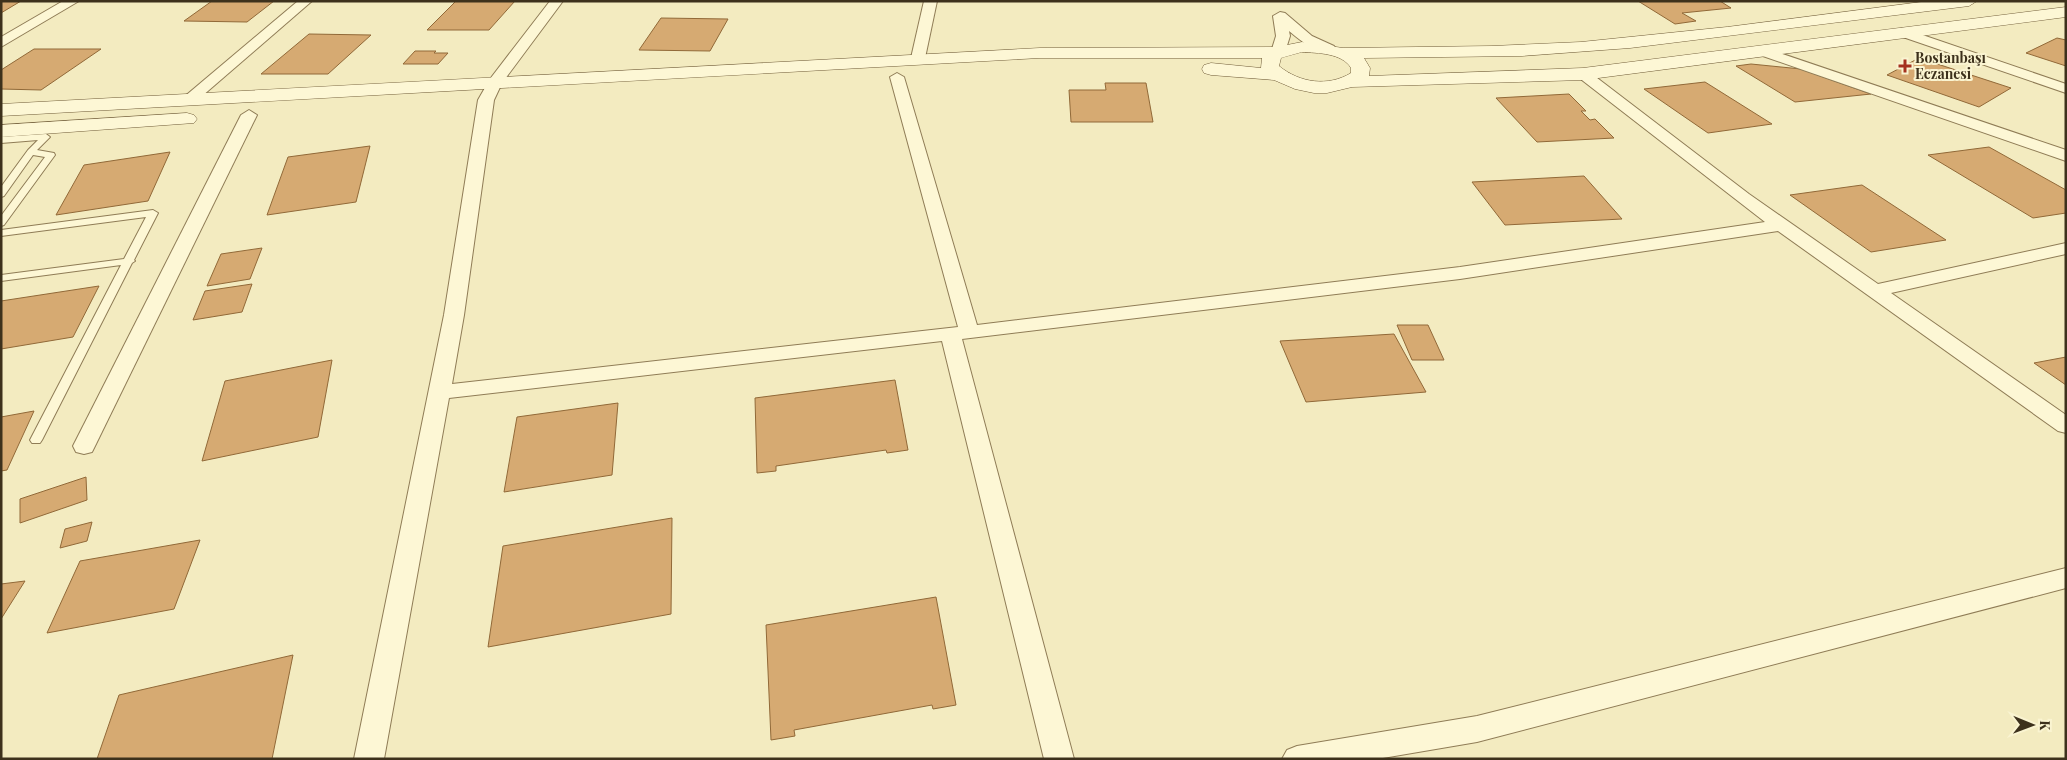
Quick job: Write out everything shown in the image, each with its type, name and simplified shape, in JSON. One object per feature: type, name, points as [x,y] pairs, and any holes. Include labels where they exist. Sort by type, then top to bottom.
[{"type":"main road","points":[[229,116],[624,77],[918,58],[1040,52],[1278,52],[1302,47],[1336,51],[1502,51],[1581,47],[1755,29],[1969,1]]},
{"type":"main road","points":[[1278,52],[1272,56],[1269,62],[1270,68],[1276,74],[1287,80],[1329,87],[1353,82],[1583,74],[2066,12]]},
{"type":"main road","points":[[1336,51],[1359,64],[1362,70],[1360,76],[1353,82]]},
{"type":"main road","points":[[1,110],[189,100],[897,77],[1072,66],[1205,68],[1276,74]]},
{"type":"main road","points":[[1,133],[209,117]]},
{"type":"street","points":[[1,43],[73,1]]},
{"type":"street","points":[[189,100],[306,1]]},
{"type":"street","points":[[369,759],[454,315],[491,91],[557,1]]},
{"type":"street","points":[[918,58],[931,1]]},
{"type":"street","points":[[1270,1],[1280,16],[1307,39],[1336,51]]},
{"type":"street","points":[[1278,52],[1283,36],[1280,16]]},
{"type":"street","points":[[1902,32],[2066,89]]},
{"type":"street","points":[[1762,51],[2066,156]]},
{"type":"street","points":[[1583,74],[1781,224],[2066,426]]},
{"type":"street","points":[[897,77],[960,334],[1059,759]]},
{"type":"street","points":[[84,446],[249,115]]},
{"type":"street","points":[[439,392],[960,334],[1460,273],[1781,224]]},
{"type":"street","points":[[1875,291],[2066,248]]},
{"type":"street","points":[[1297,759],[1477,729],[2066,578]]},
{"type":"lane","points":[[1,133],[46,137]]},
{"type":"lane","points":[[1,140],[46,137]]},
{"type":"lane","points":[[1,194],[31,152],[46,137]]},
{"type":"lane","points":[[1,223],[51,155],[31,152]]},
{"type":"lane","points":[[1,233],[153,213],[130,261],[36,440]]},
{"type":"lane","points":[[1,278],[130,261]]},
{"type":"building","points":[[1,1],[21,1],[1,13]]},
{"type":"building","points":[[212,1],[274,1],[247,22],[184,21]]},
{"type":"building","points":[[456,1],[515,1],[489,30],[427,30]]},
{"type":"building","points":[[1638,1],[1720,1],[1731,8],[1682,13],[1696,21],[1675,24]]},
{"type":"building","points":[[661,18],[728,19],[710,51],[639,50]]},
{"type":"building","points":[[309,34],[371,35],[328,74],[261,74]]},
{"type":"building","points":[[2057,38],[2066,40],[2066,66],[2026,53]]},
{"type":"building","points":[[34,49],[101,49],[41,90],[1,89],[1,70]]},
{"type":"building","points":[[415,51],[448,53],[438,64],[403,64]]},
{"type":"building","points":[[1919,58],[2011,88],[1979,107],[1887,75]]},
{"type":"building","points":[[1751,64],[1801,69],[1871,94],[1795,102],[1736,66]]},
{"type":"building","points":[[1705,82],[1772,124],[1708,133],[1644,89]]},
{"type":"building","points":[[1105,83],[1146,83],[1153,122],[1071,122],[1069,90],[1106,90]]},
{"type":"building","points":[[1569,94],[1586,111],[1581,111],[1590,120],[1595,119],[1614,138],[1537,142],[1496,98]]},
{"type":"building","points":[[370,146],[356,202],[267,215],[288,157]]},
{"type":"building","points":[[1989,147],[2066,190],[2066,213],[2033,218],[1928,155]]},
{"type":"building","points":[[170,152],[148,201],[56,215],[84,165]]},
{"type":"building","points":[[1584,176],[1622,219],[1505,225],[1472,182]]},
{"type":"building","points":[[1862,185],[1946,240],[1871,252],[1790,195]]},
{"type":"building","points":[[262,248],[250,279],[207,286],[221,254]]},
{"type":"building","points":[[252,284],[242,312],[193,320],[205,291]]},
{"type":"building","points":[[99,286],[73,337],[1,349],[1,301]]},
{"type":"building","points":[[1397,325],[1428,325],[1444,360],[1412,360]]},
{"type":"building","points":[[1394,334],[1426,392],[1306,402],[1280,341]]},
{"type":"building","points":[[2066,357],[2066,385],[2034,363]]},
{"type":"building","points":[[332,360],[318,437],[202,461],[225,381]]},
{"type":"building","points":[[895,380],[908,450],[887,453],[886,450],[776,466],[776,471],[757,473],[755,398]]},
{"type":"building","points":[[618,403],[612,475],[504,492],[517,417]]},
{"type":"building","points":[[34,411],[7,470],[1,471],[1,417]]},
{"type":"building","points":[[86,477],[87,500],[20,523],[20,499]]},
{"type":"building","points":[[672,518],[671,614],[488,647],[503,546]]},
{"type":"building","points":[[92,522],[87,541],[60,548],[65,529]]},
{"type":"building","points":[[200,540],[174,609],[47,633],[80,561]]},
{"type":"building","points":[[25,581],[1,619],[1,584]]},
{"type":"building","points":[[936,597],[956,705],[933,709],[932,705],[794,730],[795,736],[771,740],[766,625]]},
{"type":"building","points":[[293,655],[272,759],[97,759],[119,695]]},
{"type":"place","name":"Bostanbaşı Eczanesi","points":[[1905,66]]}]
